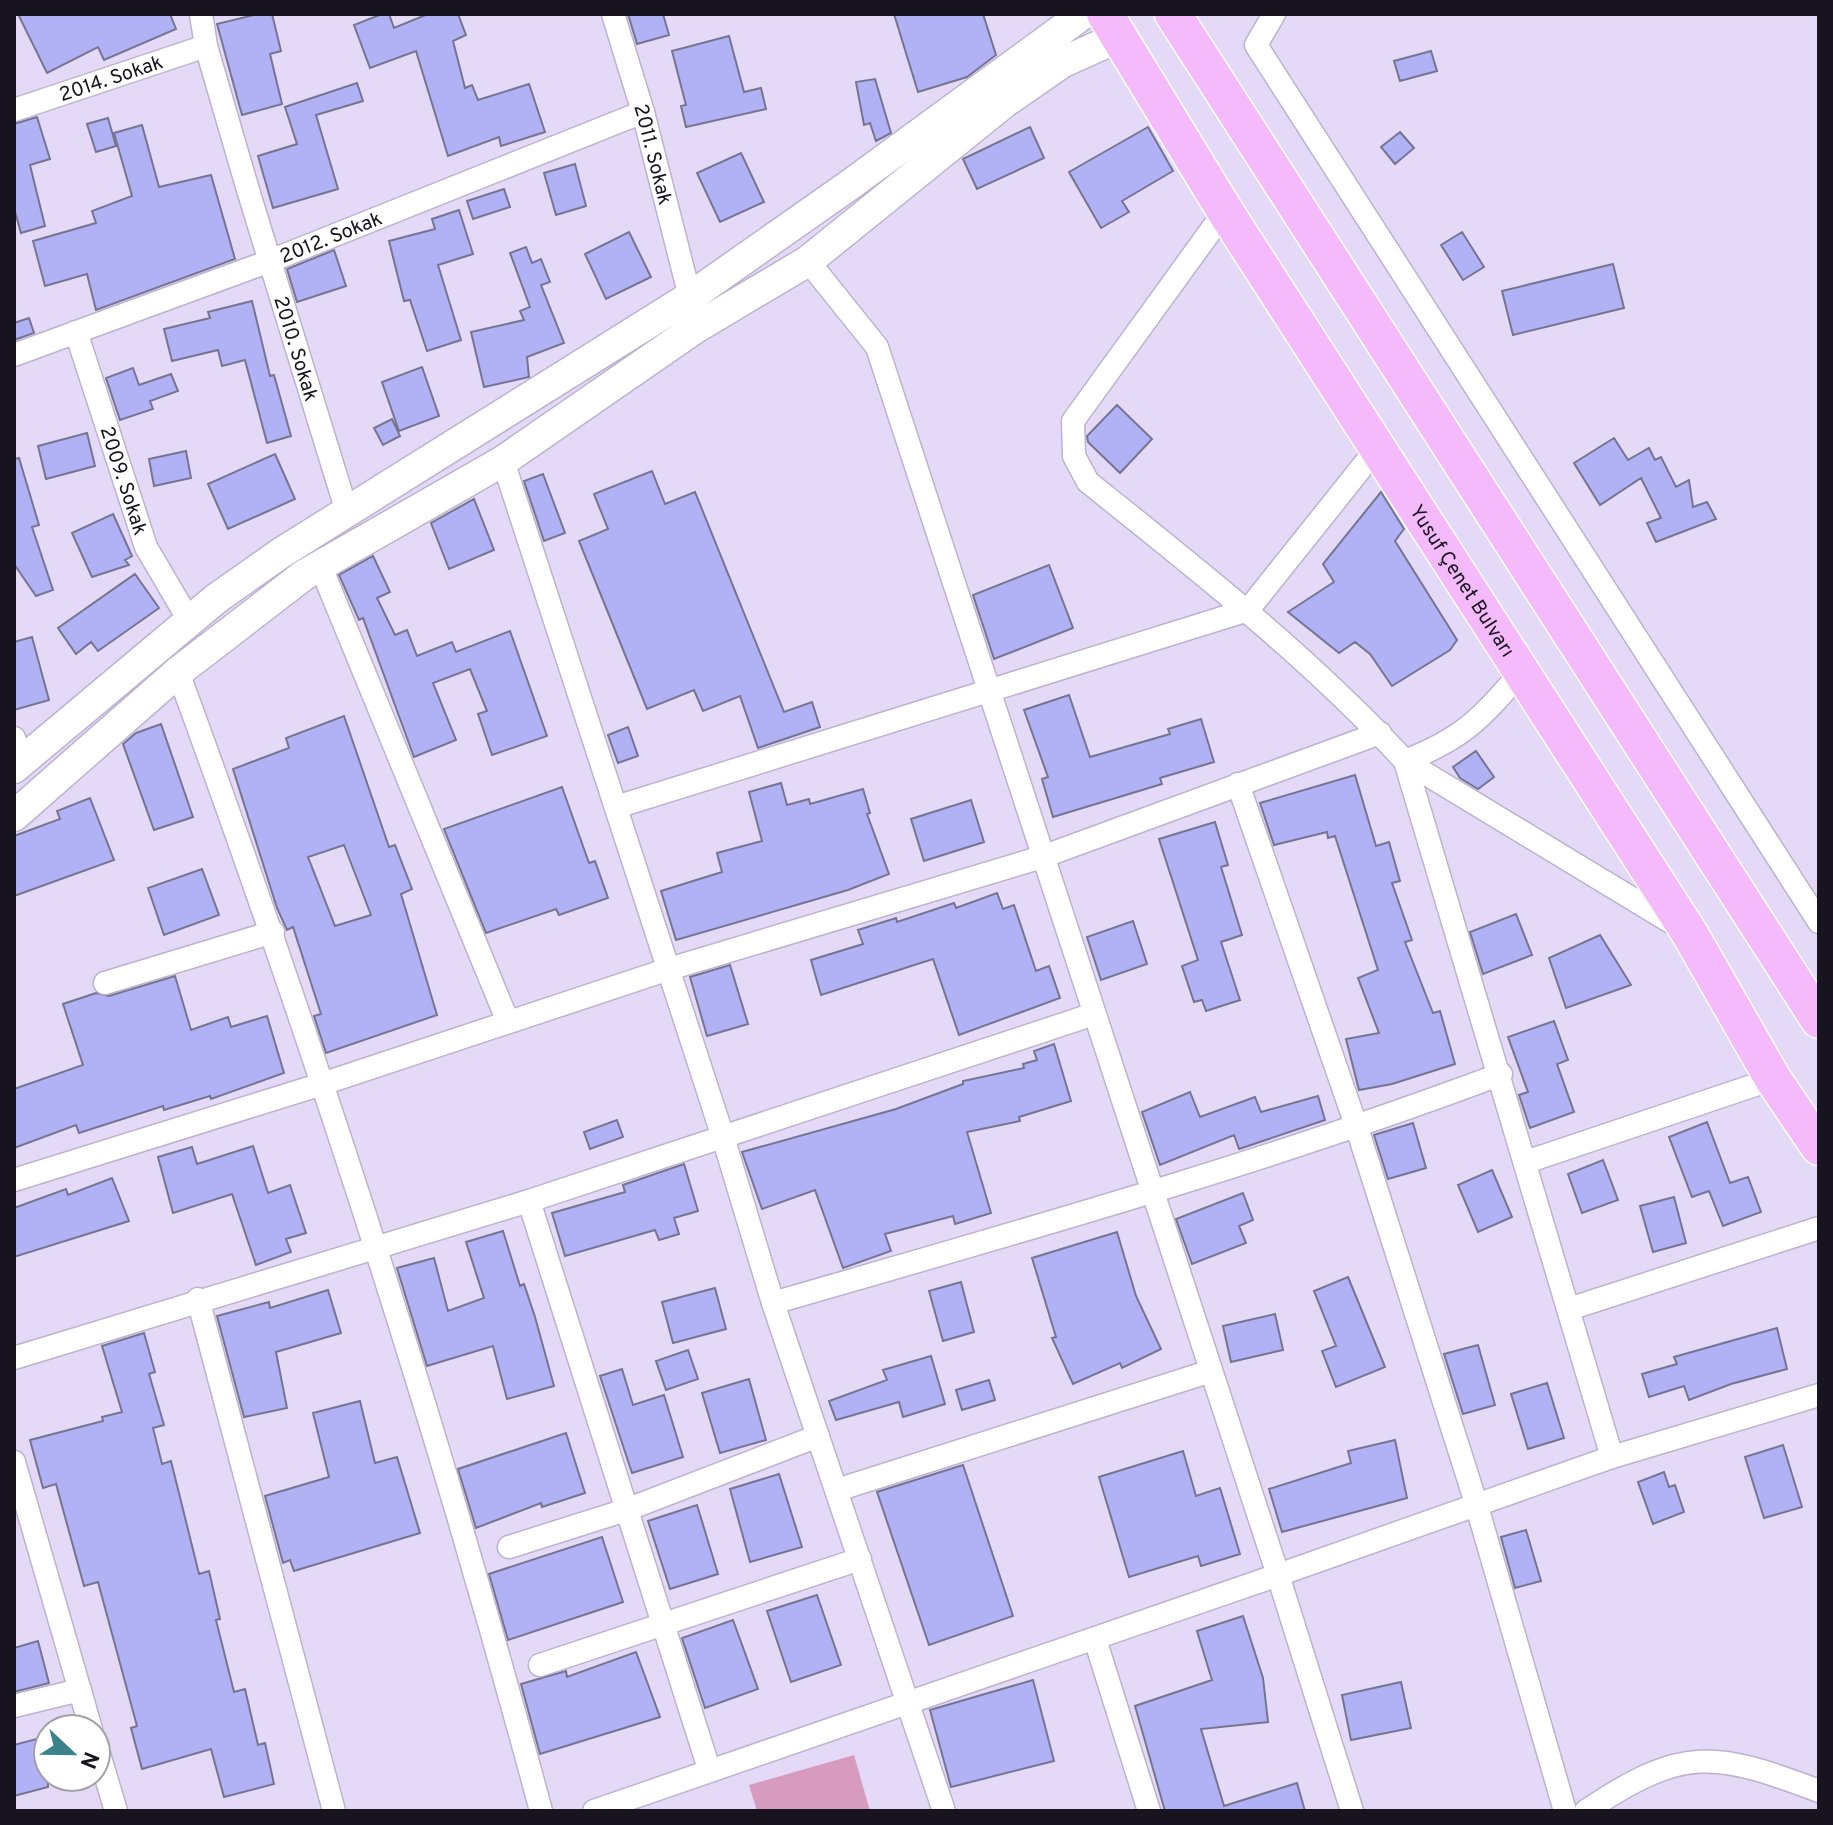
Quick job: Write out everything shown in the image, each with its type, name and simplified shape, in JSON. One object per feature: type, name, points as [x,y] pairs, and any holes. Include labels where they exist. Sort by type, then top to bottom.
[{"type":"highway","points":[[1173,14],[1819,1020]]},
{"type":"highway","name":"Yusuf Çenet Bulvarı","points":[[1112,25],[1225,211],[1690,934],[1773,1079],[1819,1147]]},
{"type":"main road","points":[[16,756],[217,598],[347,512],[690,297],[1083,14]]},
{"type":"main road","points":[[14,816],[178,672],[320,565],[503,461],[697,327],[808,261],[1005,102],[1112,25]]},
{"type":"street","name":"2010. Sokak","points":[[201,14],[206,46],[347,512]]},
{"type":"street","name":"2011. Sokak","points":[[613,14],[643,112],[690,297]]},
{"type":"street","points":[[1274,14],[1256,45],[1819,922]]},
{"type":"street","name":"2014. Sokak","points":[[14,110],[206,46]]},
{"type":"street","name":"2012. Sokak","points":[[14,355],[270,261],[643,112]]},
{"type":"street","points":[[1225,211],[1073,421],[1074,456],[1088,482],[1248,610],[1380,733],[1405,761],[1690,934]]},
{"type":"street","points":[[808,261],[877,347],[1278,1575],[1352,1811]]},
{"type":"street","name":"2009. Sokak","points":[[76,332],[146,547],[190,622]]},
{"type":"street","points":[[616,807],[1248,610],[1378,447]]},
{"type":"street","points":[[503,461],[723,1137],[773,1303],[944,1811]]},
{"type":"street","points":[[320,565],[508,1022]]},
{"type":"street","points":[[1405,761],[1435,749],[1478,722],[1523,670]]},
{"type":"street","points":[[178,672],[273,932],[375,1249],[504,1672],[541,1811]]},
{"type":"street","points":[[14,1180],[322,1084],[669,969],[1042,857],[1380,733]]},
{"type":"street","points":[[1405,761],[1501,1074],[1612,1457]]},
{"type":"street","points":[[1238,784],[1357,1128],[1476,1503],[1565,1811]]},
{"type":"street","points":[[105,983],[273,932]]},
{"type":"street","points":[[14,1358],[198,1299],[529,1201],[1094,1014]]},
{"type":"street","points":[[773,1303],[1152,1193],[1357,1128],[1501,1074]]},
{"type":"street","points":[[1526,1162],[1773,1079]]},
{"type":"street","points":[[529,1201],[709,1769]]},
{"type":"street","points":[[1569,1309],[1819,1228]]},
{"type":"street","points":[[198,1299],[334,1811]]},
{"type":"street","points":[[837,1490],[1211,1371]]},
{"type":"street","points":[[594,1811],[1095,1639],[1476,1503],[1612,1457],[1819,1395]]},
{"type":"street","points":[[509,1547],[626,1510],[818,1436]]},
{"type":"street","points":[[14,1462],[86,1713]]},
{"type":"street","points":[[540,1665],[662,1622],[860,1559]]},
{"type":"street","points":[[1095,1639],[1149,1811]]},
{"type":"street","points":[[14,1706],[80,1690]]},
{"type":"street","points":[[1586,1811],[1656,1769],[1681,1763],[1727,1761],[1759,1768],[1819,1791]]},
{"type":"shaded area","points":[[854,1755],[870,1811],[757,1811],[749,1785]]},
{"type":"building","points":[[18,14],[170,14],[176,29],[104,60],[98,47],[47,73]]},
{"type":"building","points":[[258,14],[272,14],[281,51],[270,54],[282,104],[242,115],[217,24]]},
{"type":"building","points":[[389,14],[394,28],[428,14],[458,14],[466,35],[453,41],[465,88],[472,85],[478,100],[529,84],[545,132],[501,146],[499,137],[448,156],[416,51],[370,68],[354,25]]},
{"type":"building","points":[[628,14],[663,14],[669,35],[637,44]]},
{"type":"building","points":[[894,14],[983,14],[996,55],[967,77],[918,92]]},
{"type":"building","points":[[729,36],[744,92],[761,88],[766,109],[686,127],[681,106],[686,105],[672,51]]},
{"type":"building","points":[[1431,51],[1437,71],[1400,81],[1394,61]]},
{"type":"building","points":[[875,79],[891,133],[876,141],[870,123],[864,125],[856,82]]},
{"type":"building","points":[[357,83],[363,101],[316,115],[338,189],[273,208],[258,156],[297,144],[285,107]]},
{"type":"building","points":[[37,117],[50,159],[30,165],[45,226],[21,233],[14,208],[14,124]]},
{"type":"building","points":[[108,118],[116,146],[96,152],[87,124]]},
{"type":"building","points":[[142,125],[159,187],[211,175],[235,259],[96,310],[87,274],[45,286],[33,241],[96,223],[92,211],[132,196],[114,133]]},
{"type":"building","points":[[1030,127],[1044,158],[977,189],[963,159]]},
{"type":"building","points":[[1148,127],[1173,171],[1122,201],[1129,212],[1101,228],[1069,172]]},
{"type":"building","points":[[1400,132],[1414,148],[1395,164],[1381,147]]},
{"type":"building","points":[[741,153],[764,202],[720,222],[697,173]]},
{"type":"building","points":[[575,164],[586,206],[556,215],[544,173]]},
{"type":"building","points":[[504,189],[510,207],[473,219],[467,201]]},
{"type":"building","points":[[459,210],[473,254],[438,265],[461,340],[427,351],[410,300],[404,301],[389,241],[435,229],[432,219]]},
{"type":"building","points":[[629,232],[651,277],[606,299],[585,254]]},
{"type":"building","points":[[1462,232],[1484,267],[1463,280],[1441,245]]},
{"type":"building","points":[[526,247],[532,263],[541,259],[550,282],[541,285],[564,343],[527,357],[529,377],[484,387],[471,332],[524,320],[520,311],[530,307],[510,253]]},
{"type":"building","points":[[334,250],[346,286],[297,302],[287,269]]},
{"type":"building","points":[[1613,264],[1624,308],[1513,335],[1502,291]]},
{"type":"building","points":[[252,301],[270,376],[274,375],[291,436],[267,443],[245,360],[222,366],[218,350],[172,361],[164,329],[210,318],[208,312]]},
{"type":"building","points":[[29,318],[34,333],[14,340],[14,323]]},
{"type":"building","points":[[422,367],[439,416],[399,431],[382,382]]},
{"type":"building","points":[[133,368],[139,385],[171,374],[178,391],[150,401],[153,409],[120,420],[106,378]]},
{"type":"building","points":[[1117,405],[1152,439],[1120,473],[1088,442],[1087,436]]},
{"type":"building","points":[[392,419],[400,436],[383,445],[374,428]]},
{"type":"building","points":[[87,433],[95,466],[46,479],[38,446]]},
{"type":"building","points":[[1614,438],[1628,460],[1649,448],[1655,460],[1661,457],[1676,487],[1689,480],[1693,507],[1707,502],[1716,519],[1656,542],[1647,523],[1661,518],[1641,478],[1600,505],[1574,463]]},
{"type":"building","points":[[186,451],[191,478],[154,486],[149,459]]},
{"type":"building","points":[[275,454],[295,499],[228,529],[208,484]]},
{"type":"building","points":[[19,458],[39,525],[32,527],[53,590],[36,596],[14,564],[14,459]]},
{"type":"building","points":[[652,471],[665,504],[695,492],[784,712],[812,702],[820,727],[758,748],[740,696],[703,711],[694,690],[647,709],[579,541],[608,529],[594,494]]},
{"type":"building","points":[[543,474],[565,533],[544,541],[524,481]]},
{"type":"building","points":[[1381,492],[1404,529],[1395,541],[1457,640],[1450,650],[1392,686],[1370,654],[1355,642],[1339,653],[1288,612],[1334,582],[1323,564]]},
{"type":"building","points":[[474,499],[494,550],[449,569],[431,523]]},
{"type":"building","points":[[113,514],[132,556],[125,560],[129,565],[92,577],[72,533]]},
{"type":"building","points":[[373,556],[390,592],[377,598],[395,635],[407,630],[417,656],[452,642],[456,652],[510,631],[547,736],[492,755],[478,714],[487,711],[470,669],[433,683],[456,740],[414,757],[363,618],[359,620],[339,575]]},
{"type":"building","points":[[1049,565],[1073,628],[994,659],[973,595]]},
{"type":"building","points":[[135,574],[159,608],[98,651],[91,642],[76,654],[58,628]]},
{"type":"building","points":[[32,637],[49,700],[14,710],[14,642]]},
{"type":"building","points":[[1069,695],[1090,757],[1170,734],[1168,729],[1201,719],[1214,762],[1160,778],[1162,784],[1053,817],[1042,779],[1048,777],[1024,710]]},
{"type":"building","points":[[344,716],[389,847],[395,845],[412,889],[401,894],[437,1015],[326,1053],[314,1016],[321,1014],[293,927],[287,930],[277,908],[233,769],[289,748],[286,738]],"holes":[[[344,845],[371,915],[335,926],[308,857]]]},
{"type":"building","points":[[161,724],[193,817],[154,830],[123,744],[136,733]]},
{"type":"building","points":[[628,727],[638,756],[618,763],[608,735]]},
{"type":"building","points":[[1476,751],[1494,777],[1478,789],[1460,778],[1453,767]]},
{"type":"building","points":[[1355,775],[1376,846],[1389,842],[1400,881],[1392,883],[1412,940],[1405,942],[1433,1013],[1440,1011],[1455,1064],[1392,1084],[1359,1090],[1346,1039],[1379,1033],[1358,978],[1378,970],[1335,836],[1328,838],[1327,832],[1274,845],[1260,803]]},
{"type":"building","points":[[781,783],[787,805],[809,799],[810,804],[863,789],[870,813],[867,814],[889,874],[848,890],[676,940],[661,891],[722,872],[717,853],[762,841],[749,792]]},
{"type":"building","points":[[562,787],[589,863],[595,861],[608,898],[559,915],[556,909],[486,933],[444,829]]},
{"type":"building","points":[[90,798],[114,860],[14,896],[14,836],[60,819],[57,811]]},
{"type":"building","points":[[971,800],[984,842],[924,861],[911,819]]},
{"type":"building","points":[[1215,822],[1228,865],[1221,867],[1242,935],[1221,942],[1240,1000],[1206,1011],[1202,1000],[1194,1002],[1182,966],[1198,960],[1159,839]]},
{"type":"building","points":[[202,869],[219,915],[164,935],[148,888]]},
{"type":"building","points":[[997,893],[1003,909],[1014,905],[1036,971],[1049,966],[1060,998],[959,1035],[933,959],[821,995],[811,960],[863,944],[858,930],[896,918],[897,922],[954,903],[956,908]]},
{"type":"building","points":[[1516,914],[1532,955],[1483,974],[1470,932]]},
{"type":"building","points":[[1133,921],[1147,964],[1101,980],[1087,937]]},
{"type":"building","points":[[1600,935],[1631,985],[1566,1008],[1549,958]]},
{"type":"building","points":[[730,965],[748,1024],[707,1036],[690,977]]},
{"type":"building","points":[[175,976],[191,1030],[228,1017],[231,1027],[267,1016],[284,1073],[211,1099],[210,1096],[164,1110],[163,1106],[79,1133],[76,1125],[14,1148],[14,1089],[83,1065],[63,1004],[96,993],[109,996]]},
{"type":"building","points":[[1554,1021],[1568,1060],[1557,1064],[1574,1112],[1530,1128],[1519,1095],[1528,1092],[1508,1037]]},
{"type":"building","points":[[1054,1044],[1071,1101],[1019,1117],[1020,1121],[967,1132],[991,1213],[955,1224],[953,1216],[885,1234],[891,1251],[843,1268],[815,1190],[762,1209],[742,1152],[896,1109],[963,1084],[963,1081],[1024,1068],[1023,1064],[1037,1060],[1034,1051]]},
{"type":"building","points":[[1190,1092],[1200,1117],[1255,1097],[1261,1112],[1318,1096],[1325,1120],[1239,1149],[1234,1135],[1160,1165],[1142,1112]]},
{"type":"building","points":[[617,1120],[623,1137],[590,1149],[584,1132]]},
{"type":"building","points":[[1707,1122],[1730,1183],[1748,1177],[1761,1212],[1723,1226],[1709,1191],[1692,1197],[1669,1137]]},
{"type":"building","points":[[1413,1123],[1426,1168],[1388,1179],[1374,1135]]},
{"type":"building","points":[[253,1146],[268,1193],[290,1185],[306,1233],[286,1239],[291,1252],[256,1265],[232,1194],[173,1213],[158,1157],[192,1147],[197,1164]]},
{"type":"building","points":[[1603,1160],[1618,1200],[1582,1213],[1568,1174]]},
{"type":"building","points":[[684,1164],[698,1211],[674,1218],[679,1234],[659,1240],[655,1230],[565,1256],[552,1213],[625,1192],[623,1185]]},
{"type":"building","points":[[1492,1170],[1512,1217],[1478,1232],[1458,1185]]},
{"type":"building","points":[[112,1178],[129,1221],[14,1257],[14,1208],[66,1189],[68,1195]]},
{"type":"building","points":[[1243,1193],[1253,1220],[1239,1226],[1246,1243],[1192,1264],[1176,1219]]},
{"type":"building","points":[[1674,1197],[1686,1243],[1653,1252],[1640,1206]]},
{"type":"building","points":[[503,1231],[520,1286],[524,1284],[535,1317],[554,1386],[507,1399],[493,1346],[427,1366],[397,1268],[434,1258],[448,1311],[484,1298],[466,1242]]},
{"type":"building","points":[[1117,1232],[1136,1296],[1161,1349],[1122,1368],[1120,1363],[1073,1384],[1052,1338],[1056,1337],[1032,1258]]},
{"type":"building","points":[[1348,1277],[1385,1367],[1336,1387],[1322,1351],[1336,1346],[1314,1291]]},
{"type":"building","points":[[961,1282],[974,1332],[943,1341],[929,1291]]},
{"type":"building","points":[[715,1288],[726,1329],[673,1343],[662,1302]]},
{"type":"building","points":[[328,1290],[341,1333],[276,1352],[287,1408],[244,1417],[217,1316],[269,1302],[270,1308]]},
{"type":"building","points":[[1275,1314],[1283,1350],[1231,1362],[1223,1326]]},
{"type":"building","points":[[1777,1328],[1787,1369],[1731,1384],[1689,1400],[1684,1386],[1649,1397],[1642,1374],[1677,1364],[1674,1357]]},
{"type":"building","points":[[144,1333],[155,1372],[149,1374],[164,1425],[153,1428],[162,1464],[171,1461],[199,1574],[209,1571],[220,1619],[216,1620],[234,1692],[245,1689],[258,1745],[265,1743],[274,1784],[224,1797],[211,1749],[142,1769],[131,1728],[137,1726],[98,1582],[84,1586],[56,1484],[43,1488],[30,1440],[103,1421],[102,1417],[122,1412],[102,1346]]},
{"type":"building","points":[[1478,1345],[1495,1405],[1463,1414],[1444,1354]]},
{"type":"building","points":[[688,1350],[698,1379],[666,1390],[656,1361]]},
{"type":"building","points":[[931,1356],[945,1404],[903,1417],[899,1402],[836,1420],[829,1401],[887,1380],[883,1370]]},
{"type":"building","points":[[622,1369],[633,1405],[664,1395],[683,1457],[632,1473],[600,1376]]},
{"type":"building","points":[[749,1379],[766,1440],[720,1453],[702,1393]]},
{"type":"building","points":[[989,1380],[995,1400],[962,1410],[956,1390]]},
{"type":"building","points":[[1547,1383],[1564,1438],[1528,1449],[1511,1394]]},
{"type":"building","points":[[360,1401],[375,1463],[397,1457],[420,1533],[294,1571],[290,1560],[283,1563],[265,1496],[329,1477],[313,1413]]},
{"type":"building","points":[[566,1433],[585,1493],[542,1507],[541,1503],[476,1528],[458,1469]]},
{"type":"building","points":[[1395,1440],[1407,1498],[1282,1532],[1269,1489],[1351,1463],[1348,1451]]},
{"type":"building","points":[[1783,1445],[1802,1507],[1764,1518],[1745,1457]]},
{"type":"building","points":[[1183,1451],[1196,1496],[1220,1488],[1240,1554],[1201,1566],[1198,1556],[1129,1577],[1099,1477]]},
{"type":"building","points":[[963,1465],[1013,1616],[929,1645],[877,1492]]},
{"type":"building","points":[[1664,1472],[1669,1487],[1675,1485],[1684,1512],[1653,1524],[1638,1482]]},
{"type":"building","points":[[779,1474],[802,1547],[750,1562],[730,1489]]},
{"type":"building","points":[[697,1505],[718,1574],[670,1589],[648,1521]]},
{"type":"building","points":[[1526,1530],[1541,1581],[1515,1588],[1501,1537]]},
{"type":"building","points":[[602,1537],[623,1602],[508,1640],[489,1574]]},
{"type":"building","points":[[817,1595],[841,1665],[791,1682],[767,1611]]},
{"type":"building","points":[[1243,1616],[1263,1678],[1268,1722],[1201,1729],[1224,1806],[1297,1783],[1305,1811],[1165,1811],[1135,1706],[1212,1680],[1197,1631]]},
{"type":"building","points":[[733,1620],[758,1689],[705,1708],[682,1638]]},
{"type":"building","points":[[38,1641],[49,1683],[14,1692],[14,1648]]},
{"type":"building","points":[[636,1652],[660,1717],[540,1754],[521,1684],[566,1671],[567,1677]]},
{"type":"building","points":[[1033,1680],[1054,1761],[951,1787],[930,1710]]},
{"type":"building","points":[[1401,1682],[1411,1728],[1351,1740],[1342,1695]]},
{"type":"building","points":[[32,1740],[32,1791],[14,1796],[14,1745]]}]
